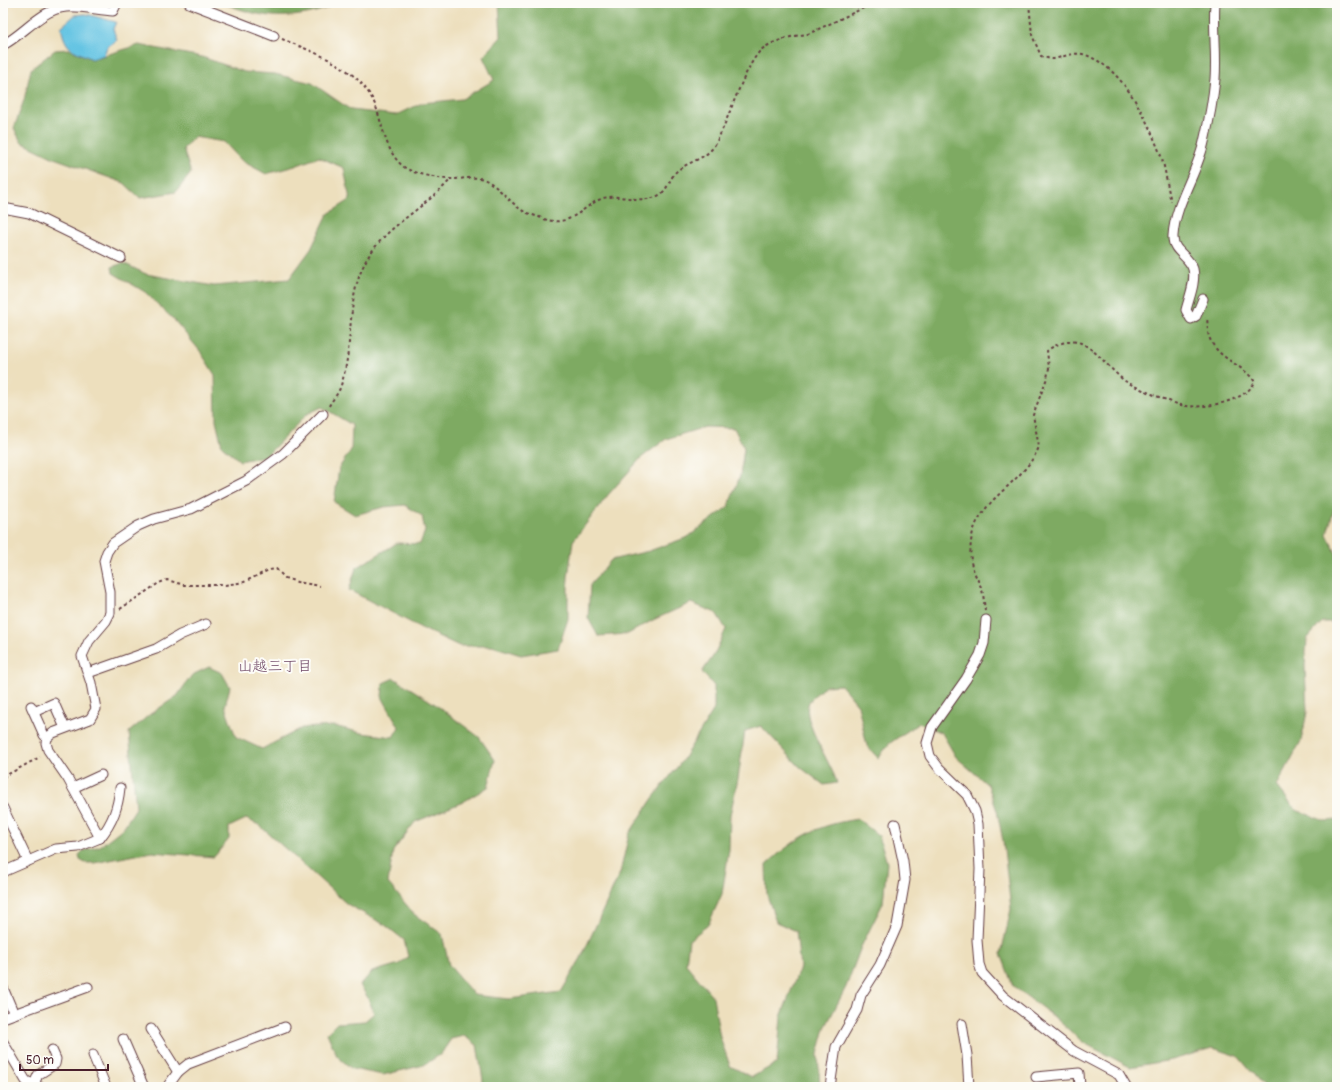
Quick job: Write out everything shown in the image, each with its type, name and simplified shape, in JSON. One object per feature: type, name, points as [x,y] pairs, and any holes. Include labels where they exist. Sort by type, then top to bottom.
[{"type":"street","points":[[3,45],[49,13],[59,9],[67,7],[113,11],[117,3]]},
{"type":"street","points":[[189,3],[274,36]]},
{"type":"street","points":[[1203,299],[1196,316],[1191,318],[1188,316],[1186,310],[1193,284],[1193,270],[1190,262],[1174,245],[1173,238],[1175,221],[1204,143],[1215,78],[1213,26],[1215,3]]},
{"type":"street","points":[[3,208],[29,213],[121,258]]},
{"type":"street","points":[[47,738],[65,728],[90,719],[96,709],[88,673],[82,656],[89,641],[106,621],[110,612],[110,592],[104,562],[107,552],[114,543],[138,526],[154,519],[191,509],[246,481],[283,454],[323,414]]},
{"type":"street","points":[[986,620],[984,643],[980,655],[966,679],[932,727],[927,743],[930,756],[939,768],[967,795],[975,811],[978,824],[980,869],[977,940],[979,964],[982,973],[1003,996],[1074,1051],[1120,1075],[1126,1087]]},
{"type":"street","points":[[88,673],[156,650],[185,632],[206,624]]},
{"type":"street","points":[[65,728],[54,703],[32,709],[44,735],[47,738],[46,743],[50,754],[73,788],[100,838]]},
{"type":"street","points":[[73,788],[101,775]]},
{"type":"street","points":[[3,872],[56,849],[78,848],[100,838],[110,826],[119,804],[120,788]]},
{"type":"street","points":[[3,808],[28,861]]},
{"type":"street","points":[[830,1087],[836,1047],[857,1010],[861,995],[880,965],[897,926],[905,880],[903,861],[895,824]]},
{"type":"street","points":[[3,1018],[88,987]]},
{"type":"street","points":[[3,988],[14,1014]]},
{"type":"street","points":[[962,1024],[967,1055],[968,1087]]},
{"type":"street","points":[[167,1087],[178,1072],[188,1064],[285,1027]]},
{"type":"street","points":[[151,1029],[178,1072]]},
{"type":"street","points":[[123,1039],[144,1087]]},
{"type":"street","points":[[3,1042],[24,1079],[32,1085],[38,1075],[54,1064],[56,1059],[52,1050]]},
{"type":"street","points":[[93,1055],[106,1087]]},
{"type":"street","points":[[1036,1077],[1079,1073],[1080,1087]]},
{"type":"path","points":[[274,36],[332,60],[360,82],[375,106],[382,130],[396,160],[406,168],[429,176],[451,179],[480,178],[489,182],[522,211],[548,220],[560,221],[583,211],[591,203],[610,197],[637,200],[650,199],[662,193],[676,171],[713,149],[723,132],[742,84],[757,54],[765,47],[797,35],[808,34],[874,3]]},
{"type":"path","points":[[1029,3],[1032,35],[1041,56],[1051,59],[1070,54],[1084,55],[1101,62],[1111,70],[1128,91],[1136,104],[1161,158],[1175,221]]},
{"type":"path","points":[[323,414],[340,389],[348,352],[352,303],[362,269],[373,248],[396,224],[438,194],[451,179]]},
{"type":"path","points":[[986,620],[982,591],[971,562],[972,538],[980,515],[1026,468],[1039,447],[1033,415],[1047,378],[1049,368],[1047,351],[1052,346],[1067,342],[1080,343],[1098,356],[1126,382],[1181,405],[1201,406],[1221,403],[1236,399],[1253,387],[1255,382],[1251,376],[1220,354],[1209,338],[1207,317]]},
{"type":"path","points":[[110,612],[119,610],[149,589],[167,580],[184,585],[225,585],[244,582],[268,570],[276,569],[285,578],[297,582],[320,586]]},
{"type":"path","points":[[3,777],[21,766],[50,754]]},
{"type":"green space","points":[[222,3],[336,3],[309,14],[277,16],[254,13]]},
{"type":"green space","points":[[499,3],[1337,3],[1337,499],[1327,534],[1337,555],[1337,622],[1322,622],[1307,639],[1305,666],[1307,712],[1301,741],[1277,786],[1296,810],[1325,821],[1337,820],[1337,1073],[1330,1087],[1264,1087],[1238,1056],[1213,1048],[1172,1060],[1130,1067],[1084,1043],[1053,1016],[1013,986],[1001,954],[1011,909],[1003,841],[997,811],[988,785],[956,757],[942,733],[919,723],[890,743],[878,758],[867,746],[858,705],[841,685],[825,686],[809,702],[807,710],[813,730],[837,783],[824,785],[800,767],[761,726],[745,731],[738,779],[730,815],[729,850],[722,894],[708,925],[689,940],[686,964],[713,997],[720,1037],[730,1066],[752,1077],[777,1063],[781,1017],[800,967],[796,931],[776,922],[767,895],[766,865],[798,840],[830,825],[858,819],[879,836],[887,863],[883,903],[861,947],[846,987],[825,1028],[818,1054],[820,1087],[481,1087],[483,1080],[477,1045],[464,1036],[451,1039],[441,1054],[424,1065],[383,1075],[352,1069],[337,1056],[327,1033],[337,1023],[365,1021],[374,1013],[368,998],[360,985],[372,972],[399,964],[408,957],[404,940],[385,925],[347,904],[259,825],[246,819],[229,827],[229,839],[214,857],[152,852],[94,863],[85,863],[80,860],[79,855],[83,851],[100,846],[123,828],[136,808],[129,732],[149,715],[177,696],[192,675],[209,667],[222,673],[230,687],[225,706],[236,737],[262,749],[302,728],[334,726],[362,733],[393,737],[399,727],[382,697],[383,683],[394,678],[435,704],[479,737],[495,760],[488,787],[463,802],[415,822],[393,851],[388,883],[415,915],[442,934],[449,965],[474,995],[509,999],[561,992],[581,958],[620,873],[629,834],[653,798],[682,761],[714,709],[714,686],[702,672],[714,655],[726,629],[716,613],[691,603],[653,620],[628,634],[598,636],[588,618],[590,585],[611,560],[649,551],[688,537],[728,507],[740,476],[744,448],[734,428],[705,427],[666,439],[641,458],[608,495],[573,541],[568,577],[568,619],[558,649],[521,655],[492,646],[459,646],[349,590],[356,568],[397,543],[420,544],[425,531],[422,516],[405,505],[384,507],[355,515],[334,502],[339,468],[351,450],[352,425],[322,407],[307,414],[266,456],[240,461],[222,446],[216,420],[215,375],[200,351],[175,321],[145,292],[113,273],[112,267],[123,263],[146,274],[214,286],[289,279],[311,249],[328,214],[350,200],[344,168],[319,157],[295,166],[266,174],[242,161],[224,142],[194,137],[183,149],[191,173],[176,192],[140,198],[124,183],[54,158],[21,142],[14,128],[24,100],[31,69],[55,50],[69,49],[92,59],[139,45],[202,57],[245,72],[275,74],[312,83],[351,110],[397,115],[422,103],[462,99],[494,80],[483,57],[501,37]]},
{"type":"water","points":[[86,14],[116,22],[113,29],[117,40],[107,47],[104,55],[92,59],[75,51],[68,45],[65,41],[61,27],[75,15]]},
{"type":"district","name":"山越三丁目","points":[[275,666]]}]
